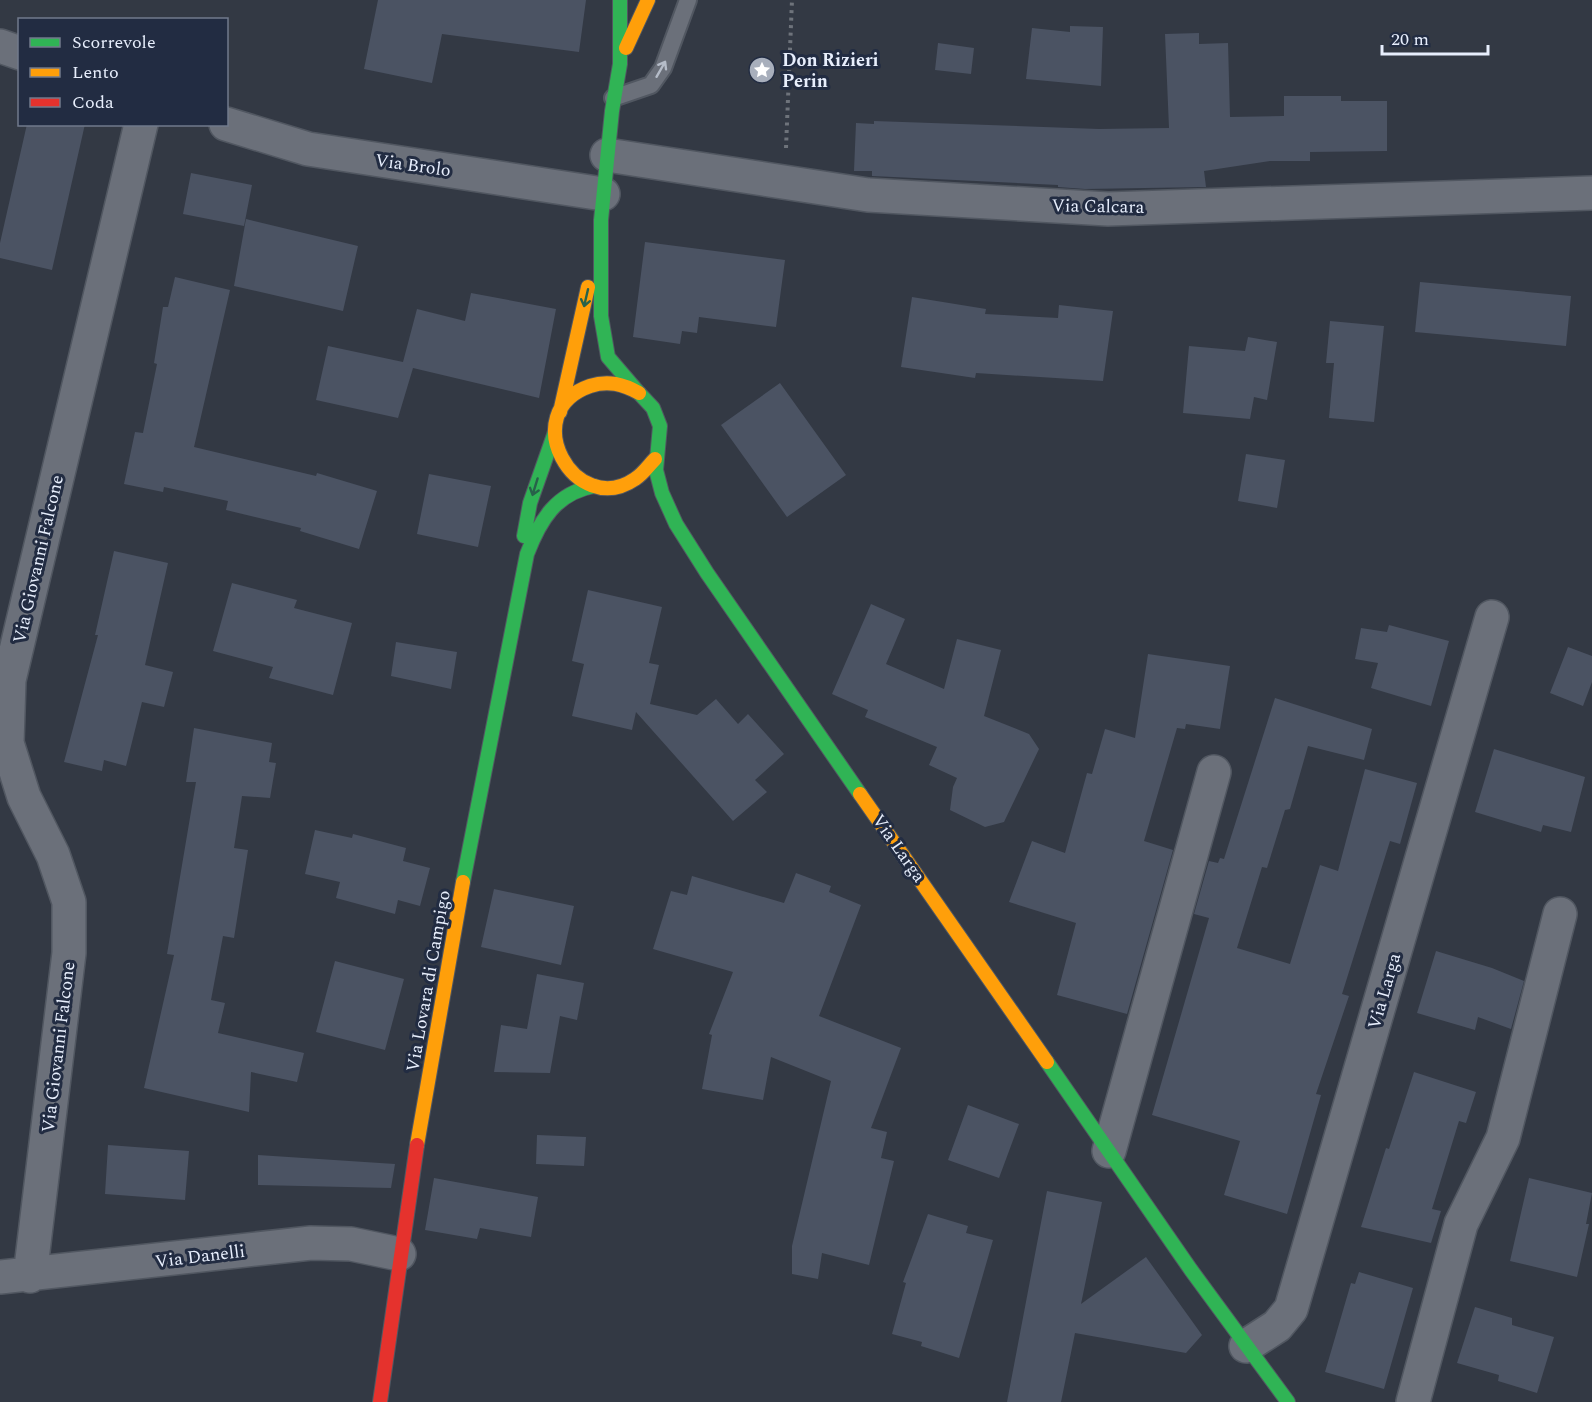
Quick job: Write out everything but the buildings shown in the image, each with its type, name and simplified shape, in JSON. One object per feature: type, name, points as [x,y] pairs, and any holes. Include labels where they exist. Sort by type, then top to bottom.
[{"type":"street","points":[[620,0],[620,64],[602,207],[592,270],[555,432],[562,462],[576,477],[594,486],[615,488],[631,495]]},
{"type":"street","points":[[620,64],[648,0]]},
{"type":"street","points":[[0,46],[18,52]]},
{"type":"street","name":"Via Brolo","points":[[228,125],[308,149],[602,207]]},
{"type":"street","name":"Via Giovanni Falcone","points":[[15,1276],[69,953],[69,902],[53,855],[24,797],[7,743],[4,679],[141,126]]},
{"type":"street","name":"Via Calcara","points":[[607,155],[868,195],[1108,209],[1592,193]]},
{"type":"street","points":[[602,207],[600,300],[604,346],[618,371],[648,401],[659,423],[661,435],[655,459],[638,478],[615,488]]},
{"type":"street","points":[[560,412],[573,396],[590,386],[615,383],[638,392]]},
{"type":"street","name":"Via Lovara di Campigo","points":[[380,1402],[399,1254],[462,887],[523,568],[527,516],[555,432]]},
{"type":"street","name":"Via Larga","points":[[655,459],[664,500],[726,603],[1246,1346],[1288,1402]]},
{"type":"street","name":"Via Lovara di Campigo","points":[[523,568],[532,542],[551,507],[576,489],[594,486]]},
{"type":"street","name":"Via Larga","points":[[653,510],[668,521],[690,546]]},
{"type":"street","name":"Via Larga","points":[[1246,1346],[1283,1321],[1293,1302],[1492,617]]},
{"type":"street","points":[[1109,1151],[1214,772]]},
{"type":"street","points":[[1413,1402],[1461,1224],[1503,1138],[1560,914]]},
{"type":"street","name":"Via Danelli","points":[[15,1276],[312,1243],[351,1244],[399,1254]]},
{"type":"lane","points":[[614,98],[651,85],[663,68],[688,0]]},
{"type":"path","points":[[785,158],[792,0]]},
{"type":"traffic: fast","points":[[620,0],[620,64],[612,111],[601,220],[601,316],[608,357],[638,392]]},
{"type":"traffic: fast","points":[[639,393],[653,408],[660,426],[656,470],[662,493],[676,524],[707,573],[860,794]]},
{"type":"traffic: fast","points":[[524,536],[530,503],[555,432]]},
{"type":"traffic: fast","points":[[463,882],[527,554],[538,530],[551,510],[569,495],[594,486]]},
{"type":"traffic: fast","points":[[1047,1062],[1191,1270],[1288,1402]]},
{"type":"traffic: slow","points":[[626,48],[648,0]]},
{"type":"traffic: slow","points":[[560,412],[588,287]]},
{"type":"traffic: slow","points":[[639,393],[615,384],[603,383],[590,386],[568,399],[557,417],[555,438],[562,458],[575,474],[592,485],[613,488],[635,479],[655,459]]},
{"type":"traffic: slow","points":[[860,794],[1047,1062]]},
{"type":"traffic: slow","points":[[417,1145],[463,882]]},
{"type":"traffic: jam","points":[[380,1402],[417,1145]]},
{"type":"place","name":"Don Rizieri Perin","points":[[762,70]]}]
